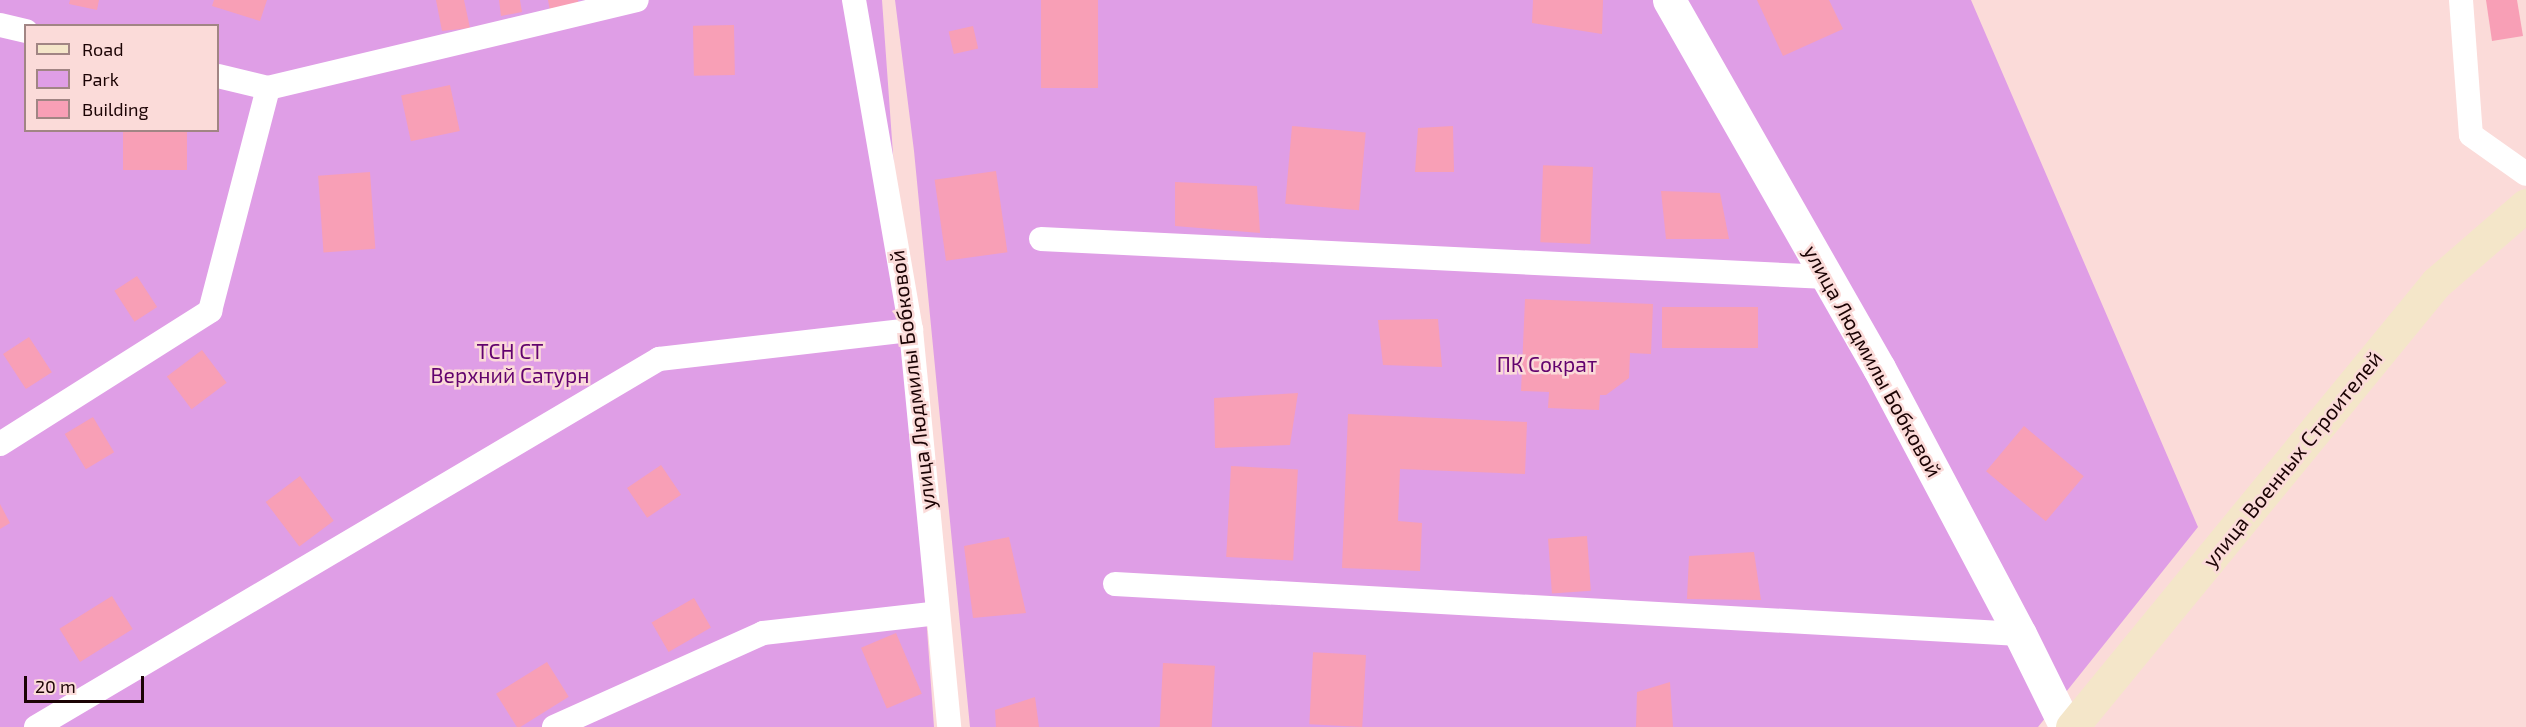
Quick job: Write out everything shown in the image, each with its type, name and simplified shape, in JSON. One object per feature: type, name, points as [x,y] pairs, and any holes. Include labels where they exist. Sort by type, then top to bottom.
[{"type":"main road","name":"улица Военных Строителей","points":[[2072,727],[2436,283],[2526,205]]},
{"type":"street","name":"улица Людмилы Бобковой","points":[[1669,0],[1885,378],[2020,634],[2066,727]]},
{"type":"lane","points":[[219,76],[268,88],[638,0]]},
{"type":"lane","name":"улица Людмилы Бобковой","points":[[854,0],[911,330],[949,727]]},
{"type":"lane","points":[[2462,0],[2471,135],[2526,174]]},
{"type":"lane","points":[[0,25],[24,31]]},
{"type":"lane","points":[[0,444],[210,311],[268,88]]},
{"type":"lane","points":[[1041,239],[1827,277]]},
{"type":"lane","points":[[36,727],[659,359],[911,330]]},
{"type":"lane","points":[[1115,584],[2020,634]]},
{"type":"lane","points":[[554,727],[763,633],[938,613]]},
{"type":"green space","name":"ТСН СТ Верхний Сатурн","points":[[0,0],[882,0],[934,727],[0,727]]},
{"type":"green space","name":"ПК Сократ","points":[[895,0],[1971,0],[2198,527],[2038,727],[970,727],[914,151]]},
{"type":"building","points":[[70,0],[99,0],[97,10],[69,4]]},
{"type":"building","points":[[214,0],[267,0],[260,21],[212,6]]},
{"type":"building","points":[[436,0],[464,0],[470,28],[442,31]]},
{"type":"building","points":[[499,0],[520,0],[522,12],[501,16]]},
{"type":"building","points":[[548,0],[578,0],[579,6],[550,11]]},
{"type":"building","points":[[1041,0],[1098,0],[1098,88],[1041,88]]},
{"type":"building","points":[[1533,0],[1603,0],[1602,34],[1532,23]]},
{"type":"building","points":[[1757,0],[1829,0],[1843,29],[1783,56]]},
{"type":"building","points":[[2486,0],[2517,0],[2523,36],[2492,41]]},
{"type":"building","points":[[734,25],[735,75],[694,76],[693,26]]},
{"type":"building","points":[[973,26],[978,48],[954,54],[949,32]]},
{"type":"building","points":[[450,85],[460,131],[411,141],[401,95]]},
{"type":"building","points":[[1292,126],[1366,132],[1359,210],[1285,204]]},
{"type":"building","points":[[1453,126],[1454,172],[1415,172],[1418,128]]},
{"type":"building","points":[[123,132],[187,132],[187,170],[123,170]]},
{"type":"building","points":[[1543,165],[1593,167],[1590,244],[1540,242]]},
{"type":"building","points":[[996,171],[1007,252],[946,261],[935,180]]},
{"type":"building","points":[[370,172],[375,249],[323,252],[318,176]]},
{"type":"building","points":[[1175,182],[1257,186],[1260,233],[1175,226]]},
{"type":"building","points":[[1661,191],[1720,193],[1729,239],[1666,239]]},
{"type":"building","points":[[137,276],[157,307],[135,322],[114,291]]},
{"type":"building","points":[[1525,299],[1653,304],[1651,354],[1630,353],[1629,378],[1606,395],[1600,395],[1599,410],[1548,408],[1549,392],[1521,391]]},
{"type":"building","points":[[1662,307],[1758,307],[1758,348],[1662,348]]},
{"type":"building","points":[[1438,319],[1442,367],[1383,365],[1378,320]]},
{"type":"building","points":[[29,337],[52,372],[26,389],[3,354]]},
{"type":"building","points":[[202,350],[227,383],[192,409],[167,376]]},
{"type":"building","points":[[1298,393],[1290,445],[1215,448],[1214,398]]},
{"type":"building","points":[[1348,414],[1527,422],[1525,474],[1400,469],[1398,521],[1422,523],[1420,571],[1342,568]]},
{"type":"building","points":[[93,417],[114,452],[86,469],[65,434]]},
{"type":"building","points":[[2024,426],[2084,476],[2046,521],[1986,471]]},
{"type":"building","points":[[661,465],[681,495],[647,518],[627,488]]},
{"type":"building","points":[[1231,466],[1298,470],[1293,560],[1226,557]]},
{"type":"building","points":[[300,476],[334,521],[299,547],[266,502]]},
{"type":"building","points":[[0,504],[10,523],[0,529]]},
{"type":"building","points":[[1587,536],[1591,591],[1552,594],[1548,539]]},
{"type":"building","points":[[1009,537],[1026,613],[973,618],[964,546]]},
{"type":"building","points":[[1754,552],[1761,600],[1687,599],[1689,556]]},
{"type":"building","points":[[112,596],[133,629],[80,662],[59,629]]},
{"type":"building","points":[[694,598],[711,627],[669,652],[652,622]]},
{"type":"building","points":[[896,633],[922,694],[887,709],[861,648]]},
{"type":"building","points":[[1313,652],[1366,655],[1362,727],[1309,724]]},
{"type":"building","points":[[547,662],[569,697],[517,727],[496,694]]},
{"type":"building","points":[[1163,663],[1215,666],[1212,727],[1160,727]]},
{"type":"building","points":[[1670,682],[1673,727],[1636,727],[1637,692]]},
{"type":"building","points":[[1035,697],[1039,727],[996,727],[995,710]]}]
